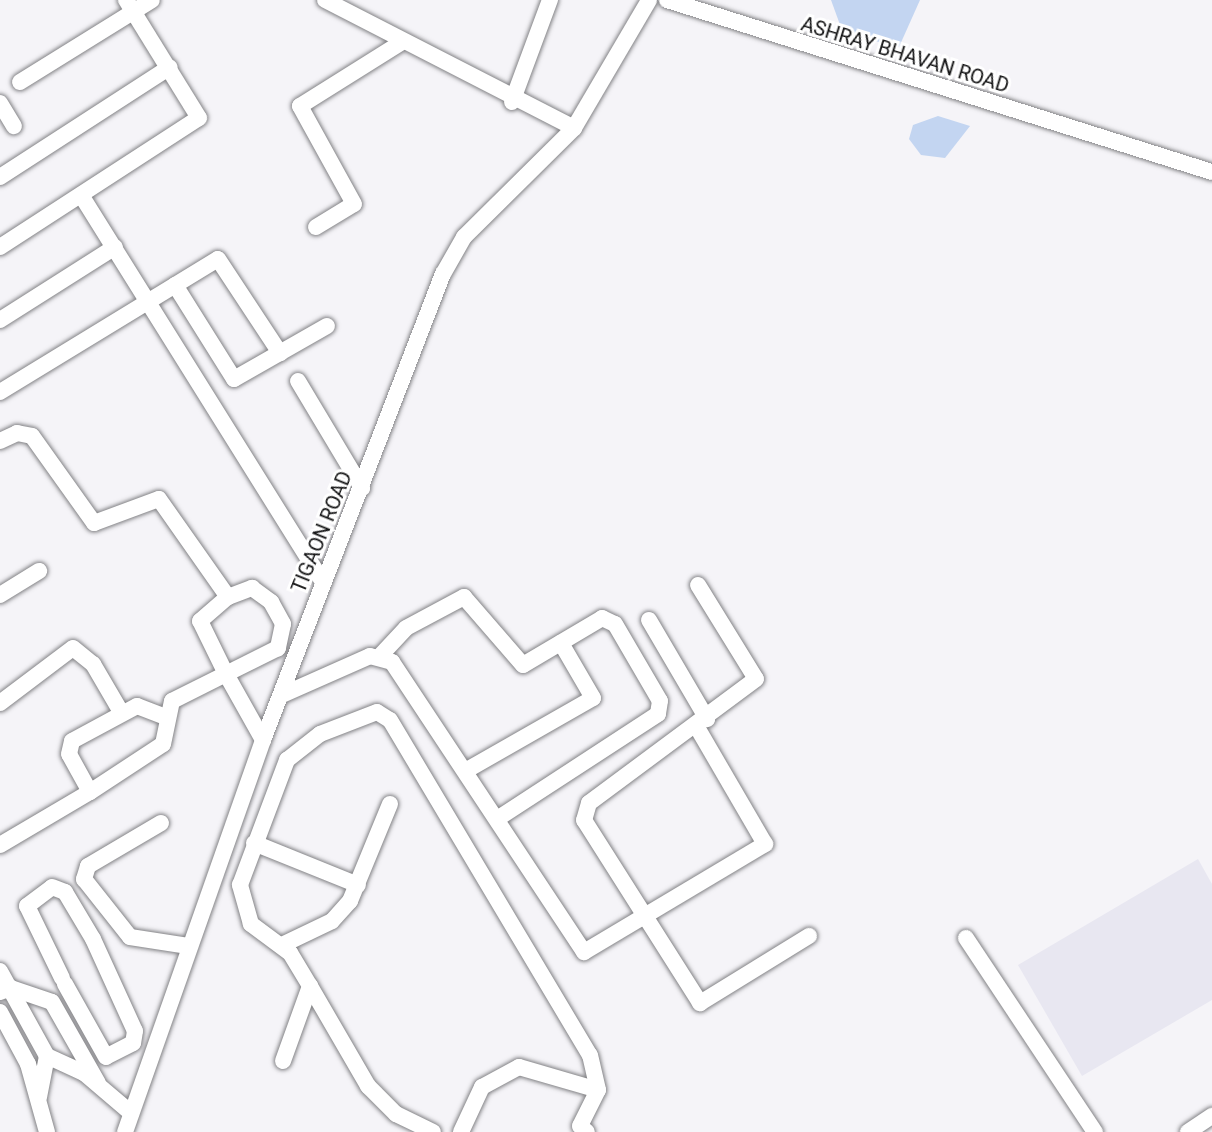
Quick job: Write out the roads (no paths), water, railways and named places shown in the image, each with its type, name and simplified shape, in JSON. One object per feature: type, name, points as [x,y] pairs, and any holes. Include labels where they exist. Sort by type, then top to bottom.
[{"type":"street","points":[[20,82],[130,6],[152,0]]},
{"type":"street","points":[[325,0],[512,102],[574,128]]},
{"type":"street","name":"TIGAON ROAD","points":[[125,1132],[188,946],[322,581],[464,237],[574,128],[649,0]]},
{"type":"street","name":"ASHRAY BHAVAN ROAD","points":[[667,0],[1212,172]]},
{"type":"street","points":[[512,102],[546,1]]},
{"type":"street","points":[[0,247],[196,122],[196,108],[130,6]]},
{"type":"street","points":[[316,227],[354,204],[300,106],[402,42]]},
{"type":"street","points":[[0,177],[170,67]]},
{"type":"street","points":[[0,103],[14,126]]},
{"type":"street","points":[[81,195],[322,581]]},
{"type":"street","points":[[0,320],[115,247]]},
{"type":"street","points":[[0,392],[175,285],[222,261],[280,353]]},
{"type":"street","points":[[175,285],[234,379],[327,326]]},
{"type":"street","points":[[298,381],[362,488]]},
{"type":"street","points":[[0,441],[17,433],[32,436],[94,523],[159,499],[228,597]]},
{"type":"street","points":[[0,595],[39,571]]},
{"type":"street","points":[[698,585],[756,679],[582,814],[700,1003],[809,936]]},
{"type":"street","points":[[0,845],[163,744],[165,717],[183,693],[226,674],[271,655],[283,624],[261,592],[228,597],[200,621],[226,674],[263,740]]},
{"type":"street","points":[[282,695],[380,656],[406,628],[464,597],[520,664],[611,619],[660,701],[658,714],[497,819]]},
{"type":"street","points":[[380,656],[392,662],[467,770],[584,952],[649,917],[765,844],[649,620]]},
{"type":"street","points":[[467,770],[593,698],[561,643]]},
{"type":"street","points":[[0,703],[73,648],[93,664],[121,712]]},
{"type":"street","points":[[90,792],[69,744],[121,712],[144,707],[165,717]]},
{"type":"street","points":[[433,1132],[396,1114],[368,1086],[310,986],[282,945],[251,924],[241,902],[254,843],[287,760],[354,717],[385,714],[590,1055],[598,1090],[579,1130]]},
{"type":"street","points":[[282,945],[332,921],[358,885],[390,804]]},
{"type":"street","points":[[161,823],[88,866],[84,879],[130,937],[188,946]]},
{"type":"street","points":[[254,843],[358,885]]},
{"type":"street","points":[[52,887],[65,892],[93,939],[135,1031],[133,1043],[106,1057],[62,982],[28,913],[29,903],[52,887]]},
{"type":"street","points":[[966,938],[1095,1132]]},
{"type":"street","points":[[0,971],[5,990],[47,1056],[98,1083],[131,1113]]},
{"type":"street","points":[[41,996],[62,982]]},
{"type":"street","points":[[283,1061],[310,986]]},
{"type":"street","points":[[5,990],[41,996],[60,1011],[98,1083]]},
{"type":"street","points":[[0,1012],[39,1097],[47,1132]]},
{"type":"street","points":[[39,1097],[47,1056]]},
{"type":"street","points":[[461,1132],[482,1087],[519,1067],[598,1090]]},
{"type":"street","points":[[1188,1132],[1212,1116]]},
{"type":"water","points":[[831,0],[920,0],[899,47],[843,33]]},
{"type":"water","points":[[938,116],[970,126],[945,158],[921,155],[909,139],[913,125]]}]
